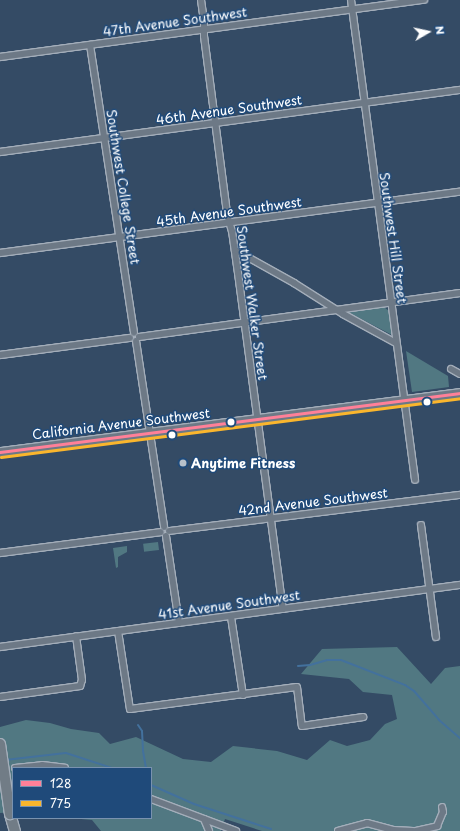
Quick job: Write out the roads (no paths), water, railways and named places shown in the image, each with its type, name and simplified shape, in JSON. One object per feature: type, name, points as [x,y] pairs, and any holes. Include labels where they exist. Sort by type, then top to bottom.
[{"type":"main road","name":"California Avenue Southwest","points":[[0,452],[460,393]]},
{"type":"main road","points":[[0,744],[10,814],[15,831]]},
{"type":"main road","points":[[9,831],[10,814]]},
{"type":"street","name":"Southwest Walker Street","points":[[201,0],[216,123],[235,250],[283,610]]},
{"type":"street","name":"Southwest Hill Street","points":[[350,0],[415,480]]},
{"type":"street","name":"47th Avenue Southwest","points":[[0,57],[424,0]]},
{"type":"street","name":"Southwest College Street","points":[[90,45],[179,623]]},
{"type":"street","name":"46th Avenue Southwest","points":[[0,152],[460,90]]},
{"type":"street","name":"45th Avenue Southwest","points":[[0,253],[460,192]]},
{"type":"street","points":[[235,250],[294,283],[337,310],[396,342]]},
{"type":"street","points":[[0,355],[460,294]]},
{"type":"street","points":[[451,368],[460,374]]},
{"type":"street","name":"42nd Avenue Southwest","points":[[0,552],[460,494]]},
{"type":"street","points":[[421,525],[436,637]]},
{"type":"street","name":"41st Avenue Southwest","points":[[0,647],[460,585]]},
{"type":"street","points":[[231,617],[243,695]]},
{"type":"street","points":[[118,631],[130,709],[297,687],[302,726],[363,717]]},
{"type":"street","points":[[0,697],[77,687],[82,684],[76,636]]},
{"type":"street","points":[[23,767],[42,765],[57,767]]},
{"type":"street","points":[[0,770],[12,768]]},
{"type":"street","points":[[152,800],[236,831]]},
{"type":"street","points":[[416,831],[436,826],[441,817],[442,807]]},
{"type":"street","points":[[204,819],[209,831]]},
{"type":"street","points":[[338,831],[367,823],[393,830],[413,831]]},
{"type":"waterway","points":[[298,666],[310,665],[327,660],[341,660],[405,685],[414,691],[439,720],[460,738]]},
{"type":"waterway","points":[[138,725],[142,731],[146,767]]},
{"type":"waterway","points":[[5,760],[66,753],[109,767]]},
{"type":"waterway","points":[[152,785],[194,804],[271,829]]},
{"type":"place","name":"Anytime Fitness","points":[[183,463]]}]
